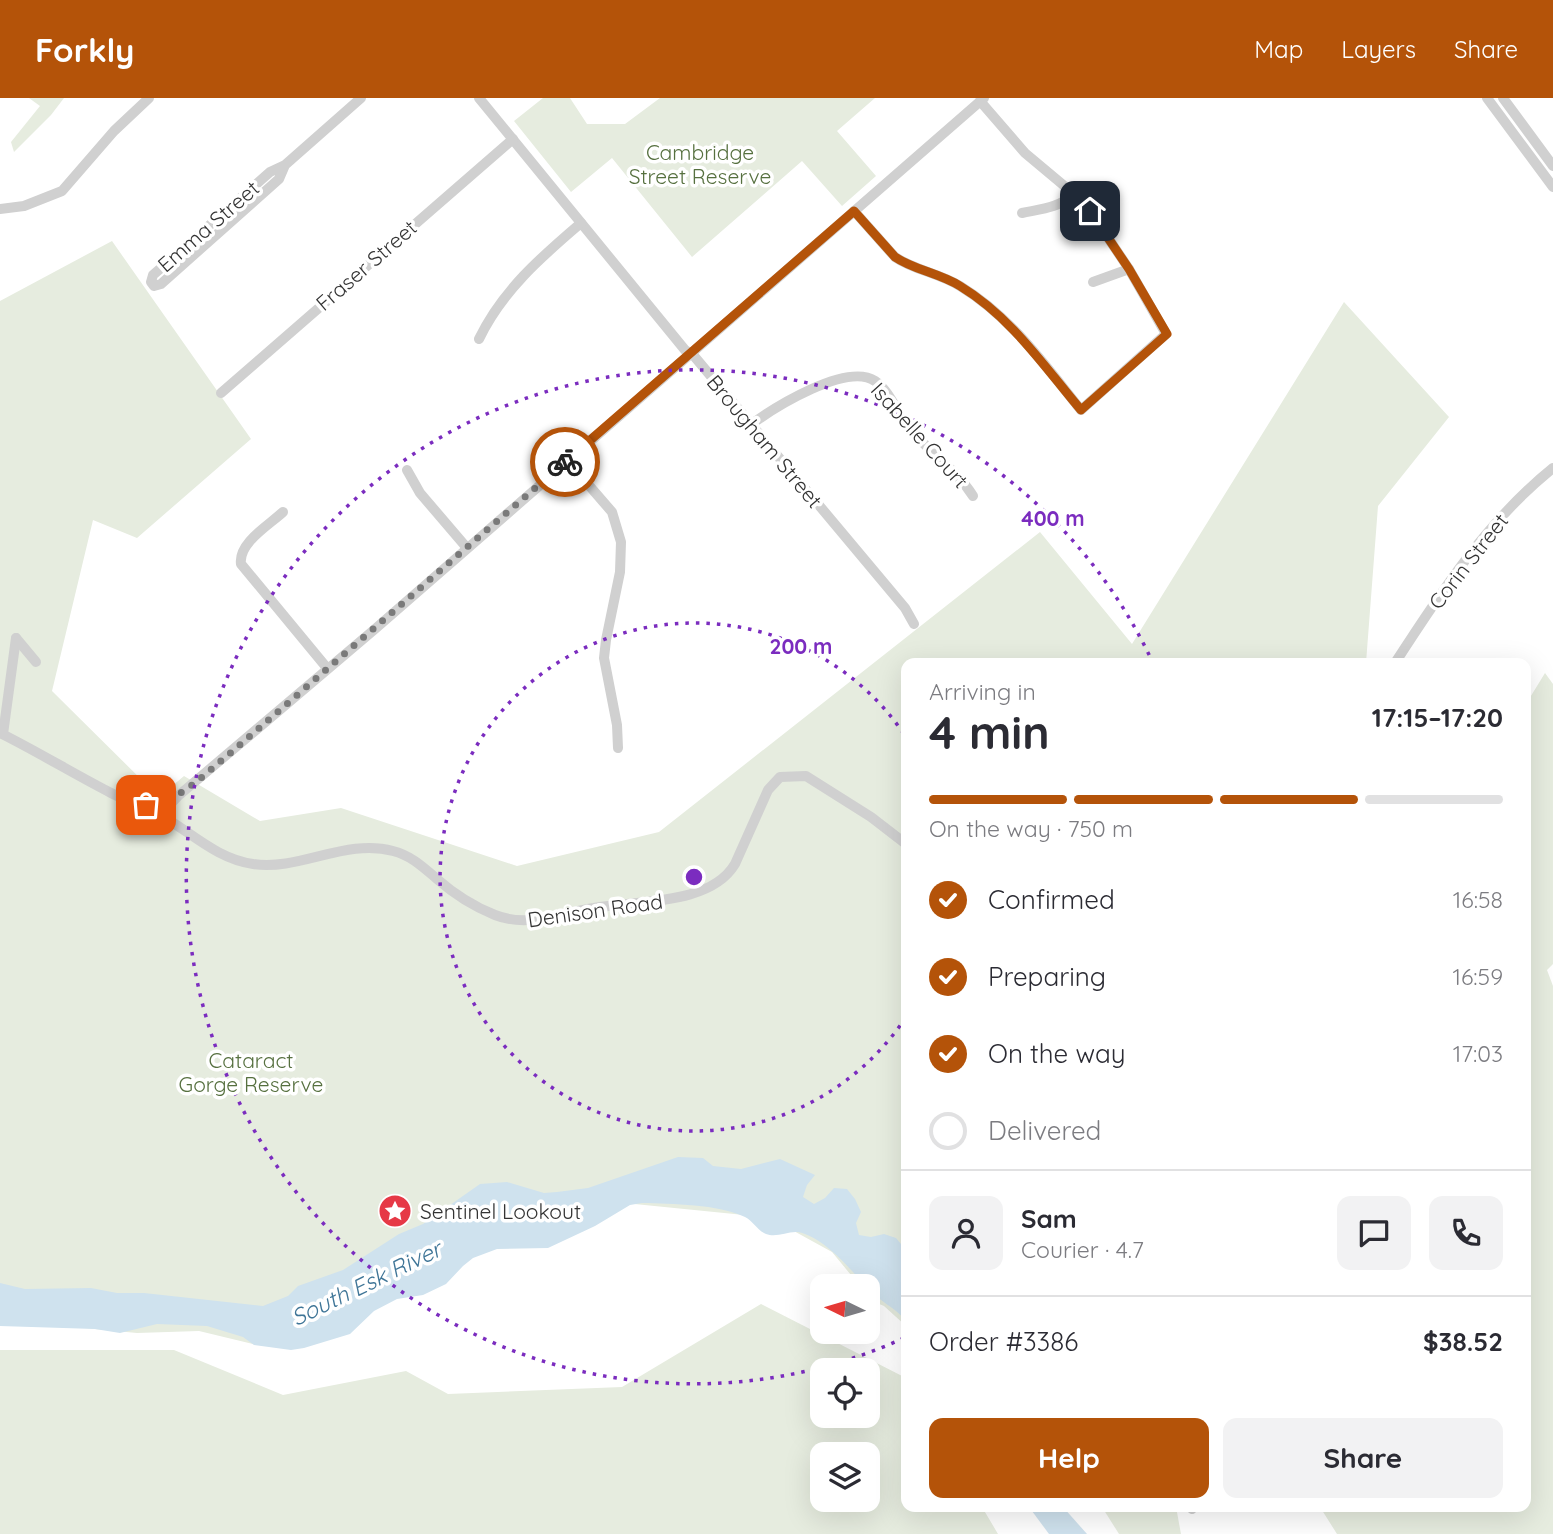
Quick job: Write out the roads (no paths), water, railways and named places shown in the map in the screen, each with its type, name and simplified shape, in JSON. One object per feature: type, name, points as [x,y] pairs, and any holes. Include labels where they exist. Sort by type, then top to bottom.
[{"type":"street","points":[[0,209],[24,206],[62,191],[114,131],[149,98]]},
{"type":"street","name":"Emma Street","points":[[285,165],[279,179],[161,284],[154,286],[151,282],[153,275],[270,172],[285,165],[361,98]]},
{"type":"street","name":"Brougham Street","points":[[480,98],[581,223],[905,608],[914,624]]},
{"type":"street","points":[[1487,98],[1553,187]]},
{"type":"street","points":[[1503,98],[1553,166]]},
{"type":"street","points":[[160,815],[178,796],[982,100],[1025,153],[1074,194],[1100,224],[1167,334],[1081,410],[1034,350],[994,310],[945,277],[902,262],[854,211]]},
{"type":"street","name":"Fraser Street","points":[[221,393],[513,139]]},
{"type":"street","points":[[1022,213],[1051,208],[1065,202],[1074,194]]},
{"type":"street","points":[[479,340],[490,316],[524,273],[581,223]]},
{"type":"street","points":[[1093,282],[1129,269]]},
{"type":"street","name":"Isabelle Court","points":[[752,424],[769,411],[799,395],[847,377],[868,377],[881,386],[908,427],[955,471],[973,496]]},
{"type":"street","points":[[567,460],[612,512],[621,541],[620,572],[604,658],[617,725],[618,748]]},
{"type":"street","name":"Corin Street","points":[[1398,658],[1477,542],[1526,490],[1553,468]]},
{"type":"street","points":[[407,470],[421,493],[467,548]]},
{"type":"street","points":[[283,512],[244,548],[241,564],[327,668]]},
{"type":"street","points":[[1,734],[16,638],[36,662]]},
{"type":"street","name":"Denison Road","points":[[1,734],[109,792],[160,815],[224,855],[251,864],[288,863],[363,848],[392,850],[414,859],[448,888],[480,908],[503,918],[521,921],[595,908],[675,899],[718,882],[729,874],[735,864],[768,790],[780,777],[806,776],[872,817],[901,840]]},
{"type":"street","points":[[135,804],[159,803],[178,796]]},
{"type":"water","name":"South Esk River","points":[[678,1157],[703,1158],[713,1166],[741,1169],[780,1159],[815,1175],[807,1185],[803,1197],[814,1204],[825,1198],[834,1188],[847,1189],[861,1212],[856,1223],[859,1235],[871,1237],[884,1234],[896,1238],[901,1244],[901,1316],[880,1299],[880,1274],[855,1274],[835,1254],[807,1235],[798,1232],[766,1234],[745,1217],[722,1209],[642,1203],[630,1205],[595,1226],[548,1248],[497,1249],[473,1258],[446,1284],[423,1295],[397,1299],[374,1311],[350,1334],[304,1348],[291,1350],[254,1345],[243,1337],[207,1326],[157,1324],[120,1333],[95,1329],[0,1326],[0,1283],[25,1289],[91,1288],[117,1293],[144,1293],[263,1306],[288,1296],[298,1286],[343,1270],[399,1234],[423,1224],[480,1184],[507,1182],[544,1193],[588,1188]]},
{"type":"water","points":[[1033,1512],[1067,1512],[1087,1534],[1049,1534]]},
{"type":"place","name":"Sentinel Lookout","points":[[395,1211]]},
{"type":"park label","name":"Cambridge Street Reserve","points":[[700,164]]},
{"type":"park label","name":"Cataract Gorge Reserve","points":[[251,1072]]}]
